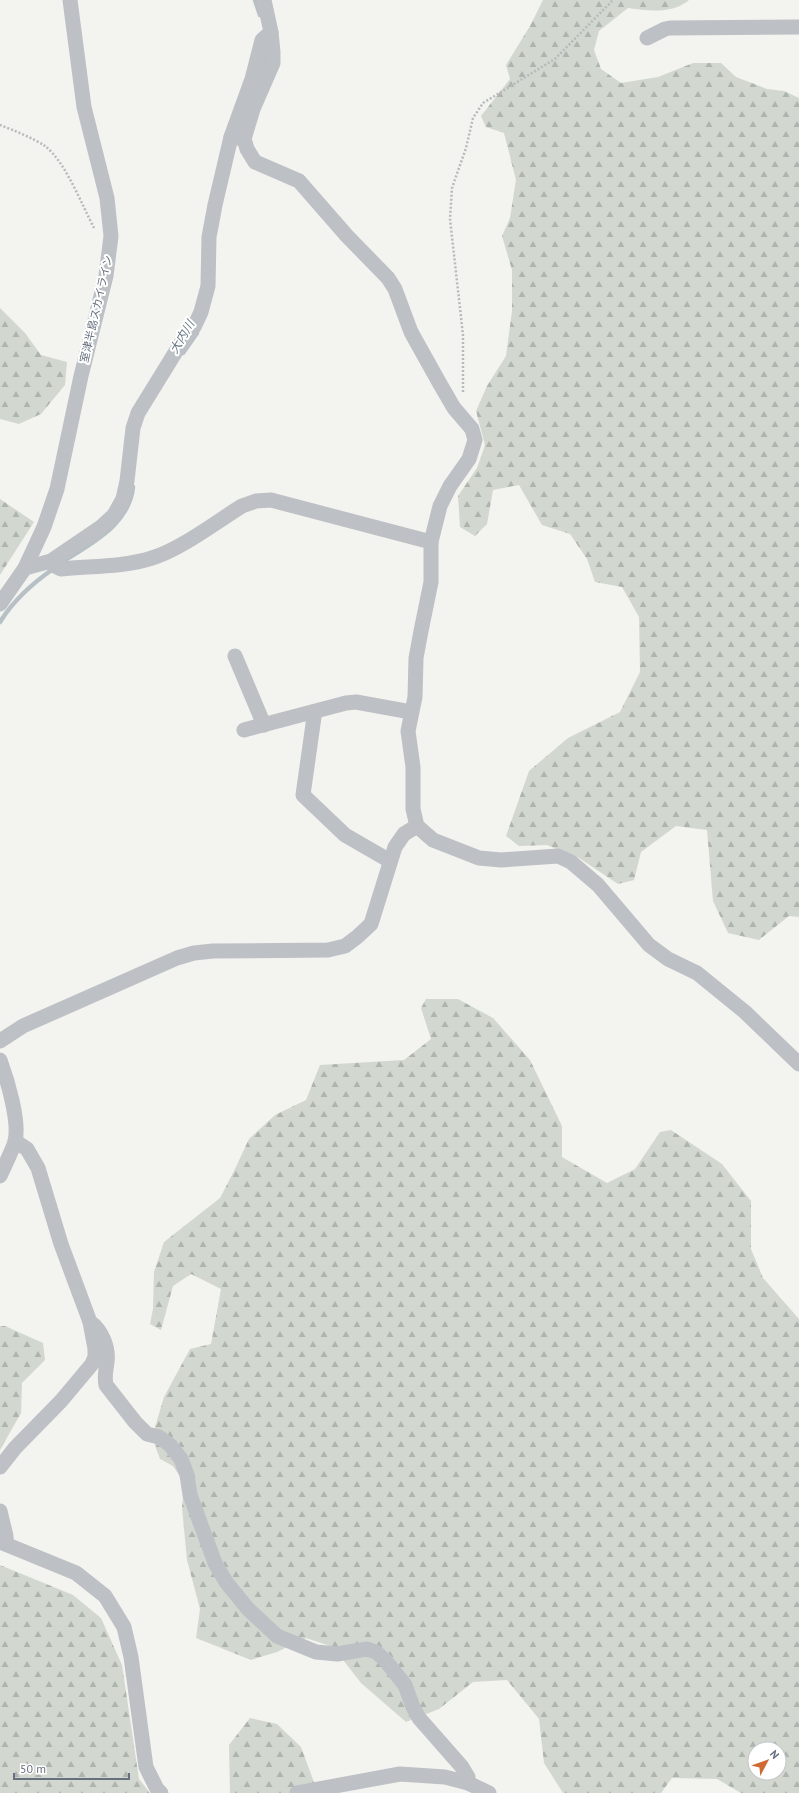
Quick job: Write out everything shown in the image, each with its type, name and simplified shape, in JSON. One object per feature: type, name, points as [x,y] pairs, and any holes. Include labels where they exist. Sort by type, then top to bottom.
[{"type":"street","name":"室津半島スカイライン","points":[[0,604],[25,568],[44,527],[57,489],[81,376],[106,276],[110,246],[111,236],[107,198],[84,107],[70,0]]},
{"type":"street","points":[[54,565],[114,515],[123,499],[127,481],[133,428],[138,413],[182,340],[194,327],[201,312],[208,286],[209,237],[215,205],[237,138],[262,40],[271,32],[264,0]]},
{"type":"street","points":[[647,38],[670,28],[799,27]]},
{"type":"street","points":[[237,138],[247,149],[255,162],[299,181],[347,236],[388,278],[395,289],[411,332],[454,408],[472,429],[475,440],[468,459],[450,486],[440,506],[430,542],[431,582],[420,631],[416,658],[415,698],[408,732],[413,767],[412,808],[417,826],[433,840],[479,858],[501,860],[558,856],[571,862],[598,885],[649,945],[668,959],[697,972],[745,1012],[799,1064]]},
{"type":"street","points":[[25,568],[54,565],[124,563],[151,558],[168,552],[242,506],[256,501],[271,500],[430,542]]},
{"type":"street","points":[[235,656],[264,725]]},
{"type":"street","points":[[244,730],[356,702],[411,712]]},
{"type":"street","points":[[313,712],[314,717],[304,795],[345,835],[390,861]]},
{"type":"street","points":[[0,1041],[23,1026],[177,958],[194,953],[213,951],[328,950],[344,946],[357,937],[370,924],[395,846],[404,834],[417,826]]},
{"type":"street","points":[[0,1060],[3,1080],[15,1116],[15,1141],[0,1176]]},
{"type":"street","points":[[0,1467],[15,1448],[62,1400],[92,1364],[95,1357],[90,1322],[61,1244],[38,1168],[27,1149],[15,1141]]},
{"type":"street","points":[[90,1322],[100,1332],[108,1352],[104,1377],[106,1384],[135,1422],[147,1434],[159,1438],[170,1445],[181,1459],[187,1475],[190,1495],[215,1563],[226,1582],[248,1609],[277,1636],[316,1652],[337,1654],[367,1649],[376,1652],[385,1660],[405,1685],[413,1707],[419,1718],[462,1767],[468,1777],[468,1783]]},
{"type":"street","points":[[0,1511],[6,1536],[3,1543],[76,1573],[105,1596],[124,1628],[131,1657],[146,1767],[157,1789],[162,1793]]},
{"type":"street","points":[[297,1793],[330,1790],[400,1774],[445,1777],[468,1783],[489,1793]]},
{"type":"path","points":[[463,393],[463,335],[450,219],[452,188],[466,148],[473,118],[483,103],[555,59],[613,0]]},
{"type":"path","points":[[0,125],[44,146],[52,153],[64,169],[98,235],[110,246]]},
{"type":"green space","points":[[543,0],[689,0],[676,8],[644,10],[628,8],[599,31],[594,50],[601,69],[621,83],[658,77],[693,63],[721,63],[736,77],[767,89],[784,91],[799,98],[799,917],[789,916],[759,940],[728,933],[713,901],[707,830],[676,826],[641,852],[634,880],[618,884],[579,858],[547,845],[519,846],[506,836],[529,771],[568,738],[620,712],[640,672],[639,617],[622,587],[595,582],[587,559],[570,534],[542,525],[519,485],[493,490],[487,524],[475,536],[460,527],[458,496],[477,468],[485,445],[476,411],[487,386],[506,356],[512,311],[512,270],[502,236],[510,218],[516,180],[504,133],[486,127],[481,116],[510,79],[506,65],[530,26]]},
{"type":"green space","points":[[0,308],[25,333],[41,355],[67,362],[65,385],[41,414],[19,424],[0,419]]},
{"type":"green space","points":[[0,499],[34,522],[0,575]]},
{"type":"green space","points":[[426,999],[458,999],[493,1018],[530,1060],[562,1126],[562,1157],[607,1183],[635,1169],[660,1132],[671,1130],[722,1164],[751,1201],[751,1249],[763,1278],[799,1319],[799,1793],[741,1793],[717,1779],[672,1778],[661,1793],[563,1793],[544,1763],[539,1719],[507,1680],[473,1682],[439,1709],[406,1722],[361,1683],[333,1647],[306,1638],[277,1652],[251,1660],[196,1638],[200,1609],[187,1560],[182,1508],[184,1482],[173,1466],[160,1459],[152,1437],[164,1397],[190,1349],[211,1344],[221,1289],[191,1274],[173,1286],[161,1330],[150,1324],[153,1309],[154,1272],[164,1242],[220,1198],[249,1139],[275,1115],[306,1100],[320,1065],[404,1060],[431,1039],[421,1008]]},
{"type":"green space","points":[[0,1326],[5,1326],[43,1343],[45,1360],[22,1383],[21,1413],[0,1450]]},
{"type":"green space","points":[[0,1565],[73,1595],[101,1618],[122,1665],[139,1779],[150,1793],[0,1793]]},
{"type":"green space","points":[[250,1718],[277,1724],[301,1747],[318,1793],[230,1793],[229,1745]]},
{"type":"waterway","name":"大内川","points":[[255,0],[260,15]]},
{"type":"waterway","name":"大内川","points":[[262,69],[266,51]]},
{"type":"waterway","name":"大内川","points":[[183,353],[197,333]]},
{"type":"waterway","name":"大内川","points":[[59,564],[94,542],[115,523],[124,513],[130,501],[133,487]]},
{"type":"waterway","name":"大内川","points":[[0,622],[5,614],[24,593],[53,569]]}]
